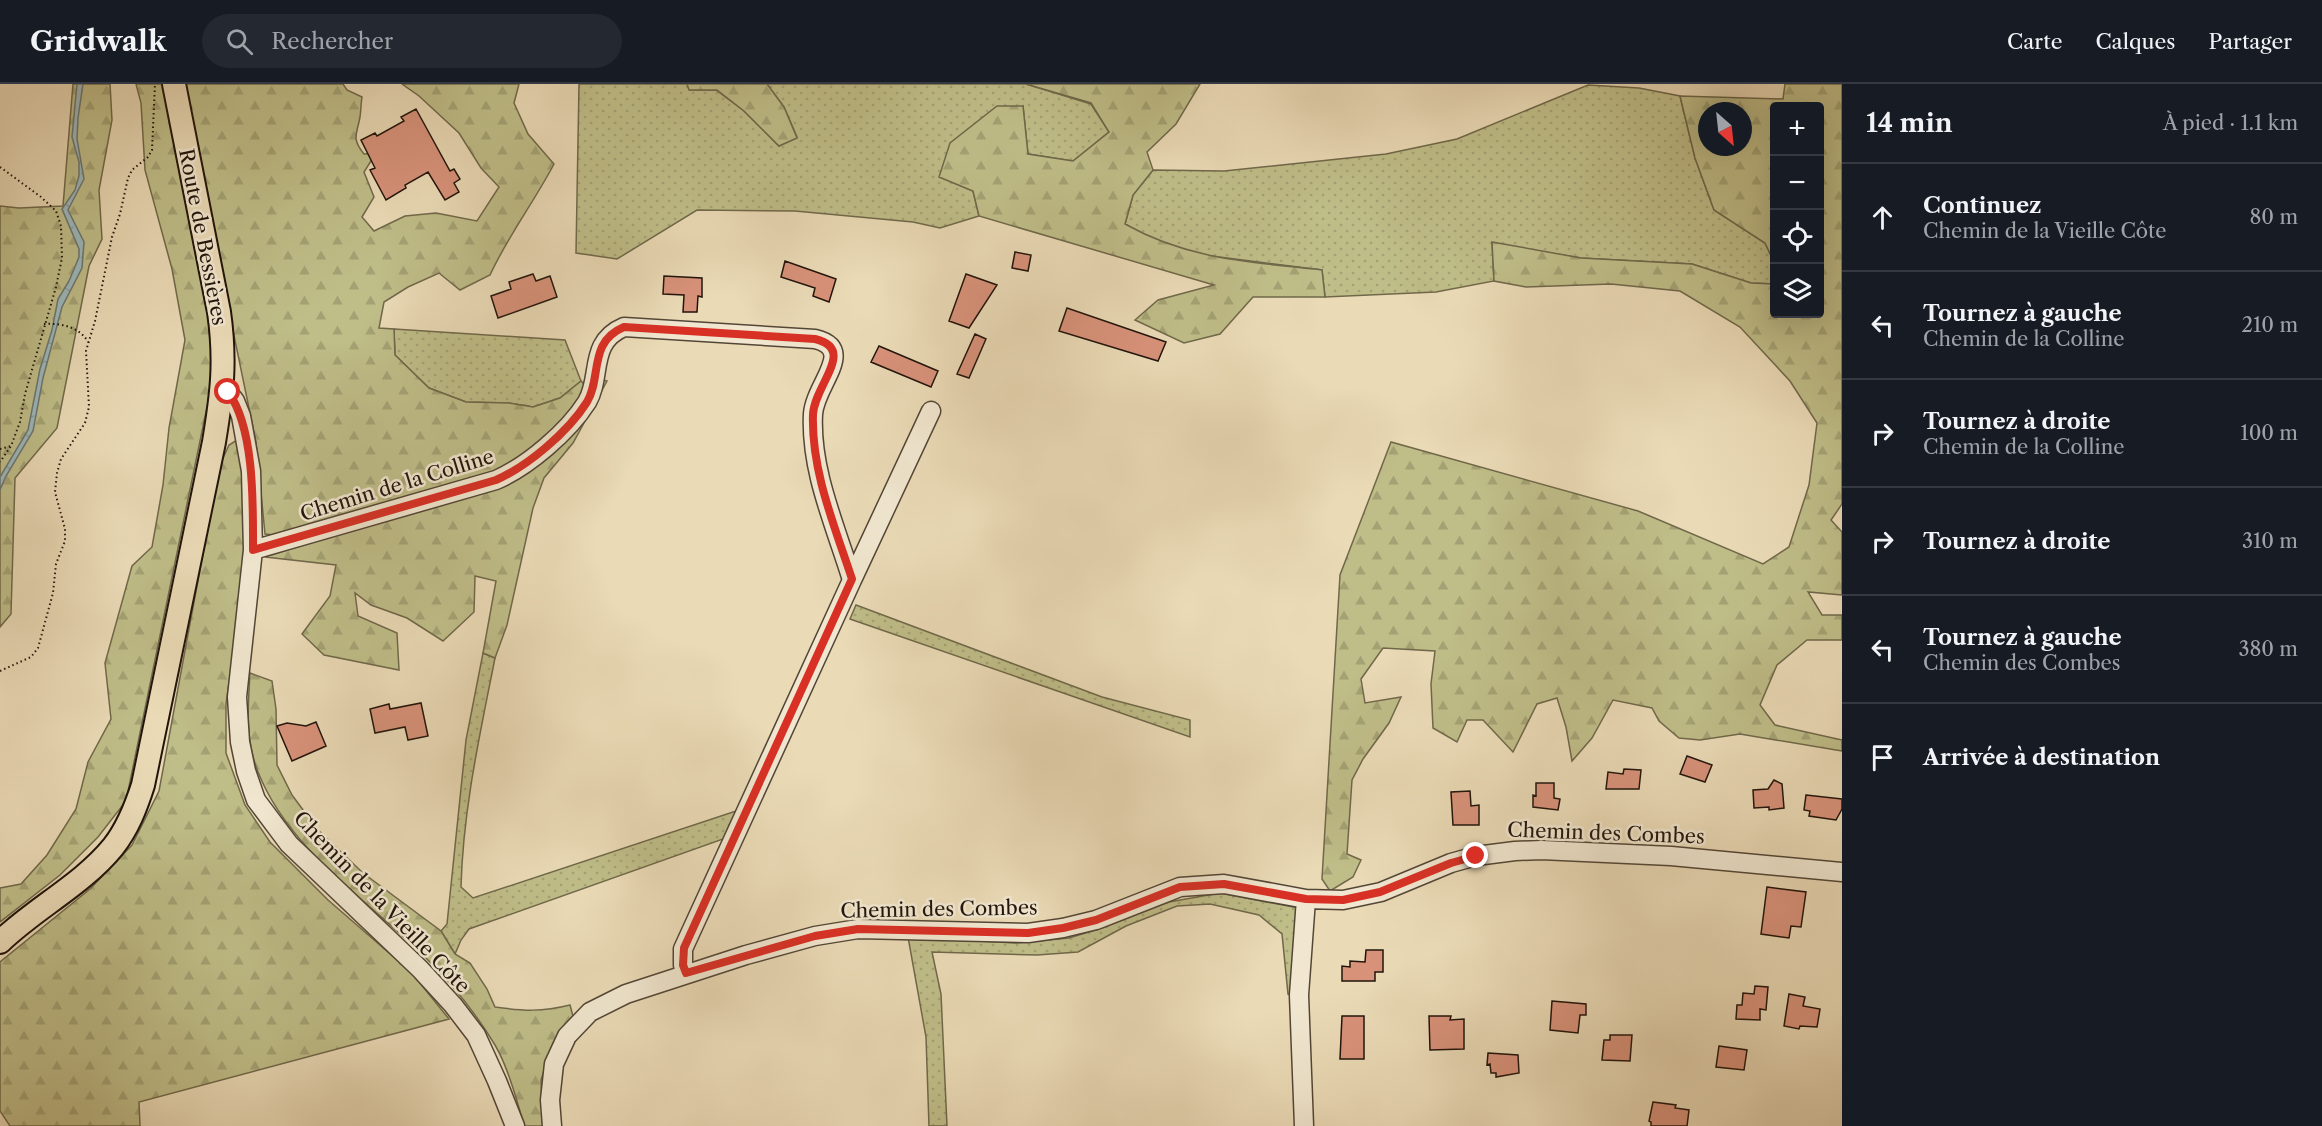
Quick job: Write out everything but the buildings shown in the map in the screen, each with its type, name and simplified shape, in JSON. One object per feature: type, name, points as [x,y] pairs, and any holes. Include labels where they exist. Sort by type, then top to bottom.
[{"type":"main road","name":"Route de Bessières","points":[[0,942],[97,863],[113,847],[136,808],[143,785],[211,454],[222,390],[224,346],[174,84]]},
{"type":"street","name":"Chemin de la Colline","points":[[253,550],[496,480],[514,472],[540,452],[568,425],[587,401],[593,386],[600,352],[609,338],[624,327],[815,339],[827,342],[833,347],[835,354],[832,364],[817,394],[813,412],[814,440],[820,478],[852,579]]},
{"type":"street","name":"Chemin de la Vieille Côte","points":[[222,390],[228,392],[235,401],[241,416],[251,471],[253,550],[237,697],[240,742],[246,771],[256,800],[289,844],[420,969],[453,1005],[476,1035],[515,1126]]},
{"type":"street","points":[[686,973],[683,965],[684,948],[931,411]]},
{"type":"street","name":"Chemin des Combes","points":[[552,1126],[550,1100],[554,1064],[560,1049],[577,1024],[590,1012],[605,1003],[686,973],[815,936],[858,929],[1028,933],[1096,920],[1180,887],[1224,884],[1306,899],[1343,900],[1380,892],[1451,863],[1476,856],[1515,851],[1541,850],[1671,856],[1842,872]]},
{"type":"street","points":[[1305,1126],[1299,995],[1306,899]]},
{"type":"path","points":[[0,670],[32,657],[38,648],[53,593],[56,564],[65,541],[65,529],[55,492],[57,473],[61,459],[86,423],[89,407],[86,364],[88,342],[95,321],[112,237],[128,178],[132,170],[148,157],[152,150],[154,84]]},
{"type":"path","points":[[0,167],[56,211],[61,226],[62,258],[25,394],[20,422],[11,446],[0,462]]},
{"type":"path","points":[[44,324],[55,323],[78,330],[88,342]]},
{"type":"path","points":[[0,448],[11,446]]},
{"type":"green space","points":[[73,84],[110,84],[112,120],[99,190],[102,239],[89,266],[57,428],[15,478],[11,614],[0,627],[0,206],[19,208],[63,206]]},
{"type":"green space","points":[[136,84],[164,84],[215,333],[215,368],[126,801],[98,837],[60,875],[0,922],[0,888],[21,884],[47,855],[76,809],[88,762],[111,719],[105,663],[132,566],[152,547],[163,485],[169,428],[185,340],[172,269],[145,170],[141,103]]},
{"type":"green space","points":[[182,84],[343,84],[347,90],[362,97],[357,144],[364,154],[376,153],[364,172],[374,197],[362,217],[374,231],[405,216],[436,213],[477,221],[499,187],[481,168],[459,133],[419,96],[402,84],[519,84],[514,103],[528,134],[554,164],[546,178],[490,275],[460,290],[439,273],[408,287],[384,302],[379,328],[394,329],[395,355],[429,388],[466,402],[509,403],[533,407],[560,398],[581,381],[586,386],[569,418],[533,450],[493,476],[283,536],[265,534],[256,442]]},
{"type":"green space","points":[[579,84],[687,84],[690,90],[716,90],[744,111],[779,146],[797,137],[784,107],[767,84],[1026,84],[1091,104],[1109,132],[1073,161],[1028,154],[1023,106],[940,177],[973,191],[979,216],[940,228],[913,222],[795,211],[697,210],[617,259],[576,253]]},
{"type":"green space","points":[[687,84],[767,84],[784,107],[797,138],[779,146],[744,111],[717,90],[689,90]]},
{"type":"green space","points":[[1026,84],[1200,84],[1176,124],[1147,152],[1153,170],[1133,195],[1125,224],[1173,245],[1221,258],[1322,270],[1325,297],[1253,297],[1220,334],[1184,343],[1135,320],[1158,300],[1214,285],[979,216],[973,191],[939,177],[950,143],[997,106],[1023,106],[1028,154],[1073,161],[1109,132],[1091,103]]},
{"type":"green space","points":[[1785,84],[1842,84],[1842,504],[1831,520],[1842,532],[1842,595],[1808,592],[1822,615],[1842,615],[1842,640],[1807,640],[1777,665],[1760,705],[1775,725],[1842,740],[1842,751],[1740,734],[1700,740],[1679,738],[1659,721],[1652,708],[1613,700],[1592,738],[1572,761],[1566,727],[1557,698],[1537,704],[1513,752],[1483,720],[1467,720],[1457,742],[1433,728],[1431,684],[1435,651],[1383,648],[1361,679],[1365,703],[1401,697],[1389,723],[1363,759],[1352,780],[1347,854],[1361,860],[1353,877],[1330,891],[1322,879],[1340,575],[1391,442],[1638,511],[1763,564],[1789,547],[1809,485],[1817,423],[1790,381],[1740,327],[1680,291],[1611,284],[1526,287],[1494,281],[1492,242],[1581,258],[1692,264],[1751,283],[1770,284],[1770,318],[1824,318],[1824,102],[1770,102],[1770,254],[1765,243],[1714,210],[1695,158],[1680,96],[1783,99]]},
{"type":"green space","points":[[1588,85],[1639,88],[1680,96],[1695,158],[1714,210],[1765,243],[1770,254],[1770,284],[1751,283],[1692,264],[1581,258],[1492,243],[1494,281],[1436,292],[1325,297],[1322,270],[1196,254],[1155,241],[1125,224],[1133,195],[1153,170],[1224,171],[1386,154],[1457,139]]},
{"type":"green space","points":[[394,329],[565,340],[581,381],[560,398],[533,407],[509,403],[466,402],[429,388],[395,355]]},
{"type":"green space","points":[[599,379],[607,381],[573,443],[544,478],[533,508],[507,625],[495,658],[483,653],[496,581],[475,576],[474,612],[443,641],[407,618],[371,605],[355,593],[358,616],[397,633],[399,670],[324,655],[302,634],[330,596],[336,565],[265,557],[515,478]]},
{"type":"green space","points":[[237,440],[247,486],[247,554],[226,704],[226,753],[245,805],[270,842],[328,900],[411,972],[449,1019],[139,1102],[140,1126],[10,1126],[0,1111],[0,962],[90,889],[132,845],[159,791],[219,467],[229,445]]},
{"type":"green space","points":[[856,605],[1102,697],[1190,720],[1190,737],[850,619]]},
{"type":"green space","points":[[483,653],[495,658],[478,743],[462,858],[461,887],[473,898],[739,810],[726,838],[469,929],[455,954],[441,931],[447,924],[466,740]]},
{"type":"green space","points":[[250,673],[272,681],[276,709],[277,765],[292,795],[318,830],[363,873],[441,931],[455,954],[470,963],[487,989],[495,1007],[532,1010],[570,1005],[573,1016],[553,1043],[541,1080],[543,1126],[524,1126],[504,1063],[479,1020],[461,996],[421,953],[329,870],[288,825],[271,799],[258,772],[251,748],[248,723]]},
{"type":"green space","points":[[1220,893],[1304,909],[1308,998],[1288,994],[1282,934],[1259,915],[1210,904],[1177,906],[1126,926],[1078,952],[1037,955],[932,952],[941,994],[947,1126],[929,1126],[926,1037],[908,937],[1015,943],[1069,938],[1105,927],[1169,902]]},
{"type":"water","points":[[77,84],[83,84],[77,139],[84,179],[68,210],[84,242],[82,268],[62,307],[43,378],[33,431],[0,490],[0,477],[28,430],[40,369],[52,330],[58,299],[79,257],[79,249],[62,209],[75,190],[79,176],[79,162],[72,137]]},
{"type":"route","points":[[228,392],[235,401],[241,416],[251,471],[253,550],[496,480],[514,472],[540,452],[568,425],[587,401],[593,386],[600,352],[609,338],[624,327],[815,339],[827,342],[833,347],[835,354],[832,364],[817,394],[813,412],[814,440],[820,478],[852,579],[684,948],[683,965],[686,973],[815,936],[858,929],[1028,933],[1063,928],[1096,920],[1180,887],[1224,884],[1306,899],[1343,900],[1380,892],[1451,863],[1476,856]]}]
